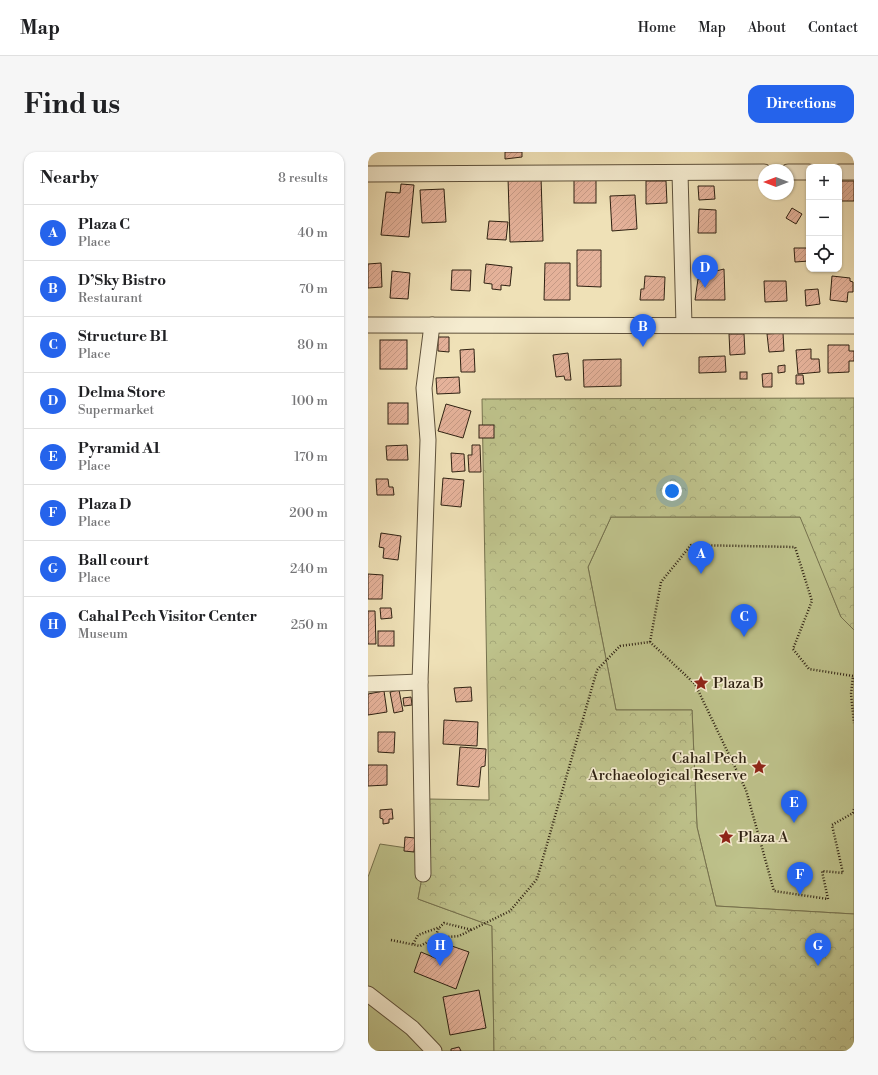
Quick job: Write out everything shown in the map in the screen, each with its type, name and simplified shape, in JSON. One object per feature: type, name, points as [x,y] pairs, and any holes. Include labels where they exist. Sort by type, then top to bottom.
[{"type":"street","points":[[368,174],[758,172]]},
{"type":"street","points":[[794,172],[806,172]]},
{"type":"street","points":[[842,172],[854,172]]},
{"type":"street","points":[[680,173],[684,325]]},
{"type":"street","points":[[368,325],[854,326]]},
{"type":"street","points":[[423,874],[420,682],[428,440],[424,388],[432,325]]},
{"type":"street","points":[[368,684],[420,682]]},
{"type":"street","points":[[368,994],[412,1028],[434,1051]]},
{"type":"path","points":[[650,642],[660,582],[691,545],[795,547],[812,601],[793,649],[809,669],[854,676],[851,694],[854,723]]},
{"type":"path","points":[[650,642],[695,684],[699,691],[746,790],[774,890],[828,899],[822,871],[843,873],[832,825],[853,814],[854,809]]},
{"type":"path","points":[[391,940],[420,946],[435,938],[460,936],[510,911],[537,879],[597,670],[620,646],[650,642]]},
{"type":"path","points":[[413,945],[418,935],[440,927],[444,923],[473,930]]},
{"type":"path","points":[[435,938],[440,927]]},
{"type":"green space","points":[[854,398],[854,630],[841,617],[800,517],[611,517],[588,567],[616,710],[692,710],[697,827],[716,906],[854,914],[854,1051],[494,1051],[492,926],[418,899],[427,851],[428,799],[489,800],[482,399]]},
{"type":"green space","points":[[611,517],[801,517],[841,617],[854,630],[854,914],[716,906],[697,827],[692,710],[616,710],[588,567]]},
{"type":"green space","points":[[380,844],[427,851],[418,899],[492,926],[494,1051],[368,1051],[368,877]]},
{"type":"building","points":[[505,152],[522,152],[522,157],[505,159]]},
{"type":"building","points":[[541,177],[543,241],[510,242],[508,178]]},
{"type":"building","points":[[574,180],[596,180],[596,203],[574,203]]},
{"type":"building","points":[[646,181],[666,181],[667,203],[646,204]]},
{"type":"building","points":[[842,181],[854,181],[854,201],[842,201]]},
{"type":"building","points":[[401,184],[414,185],[409,237],[381,235],[386,192],[400,193]]},
{"type":"building","points":[[698,186],[714,186],[715,199],[699,200]]},
{"type":"building","points":[[444,189],[446,222],[422,223],[420,190]]},
{"type":"building","points":[[635,195],[637,229],[612,231],[610,196]]},
{"type":"building","points":[[792,208],[802,214],[796,224],[786,218]]},
{"type":"building","points":[[699,209],[716,210],[716,233],[698,233]]},
{"type":"building","points":[[489,221],[508,222],[506,240],[487,239]]},
{"type":"building","points":[[794,248],[806,248],[806,261],[795,262]]},
{"type":"building","points":[[577,250],[601,250],[601,287],[577,286]]},
{"type":"building","points":[[381,263],[382,287],[368,288],[368,264]]},
{"type":"building","points":[[545,263],[570,263],[570,300],[544,300]]},
{"type":"building","points":[[486,264],[512,267],[510,286],[501,285],[501,290],[492,289],[492,284],[484,283]]},
{"type":"building","points":[[724,269],[725,300],[695,300],[698,279],[712,278],[716,271]]},
{"type":"building","points":[[452,270],[471,270],[470,291],[451,290]]},
{"type":"building","points":[[392,271],[410,273],[408,299],[390,298]]},
{"type":"building","points":[[645,276],[665,277],[664,300],[640,300],[641,289],[644,289]]},
{"type":"building","points":[[832,276],[850,278],[850,281],[853,282],[853,292],[848,292],[847,302],[830,300]]},
{"type":"building","points":[[764,281],[786,281],[787,301],[765,302]]},
{"type":"building","points":[[818,289],[820,304],[806,306],[805,290]]},
{"type":"building","points":[[783,333],[784,351],[769,352],[767,334]]},
{"type":"building","points":[[729,334],[744,334],[745,354],[730,355]]},
{"type":"building","points":[[438,337],[449,337],[449,352],[438,351]]},
{"type":"building","points":[[380,340],[407,340],[407,369],[380,369]]},
{"type":"building","points":[[828,345],[849,345],[849,351],[854,351],[854,361],[849,361],[849,372],[828,373]]},
{"type":"building","points":[[474,349],[475,372],[461,372],[460,350]]},
{"type":"building","points":[[811,349],[811,359],[819,359],[820,372],[798,374],[796,350]]},
{"type":"building","points":[[568,353],[571,380],[565,380],[564,376],[556,377],[553,355]]},
{"type":"building","points":[[725,356],[726,372],[699,373],[699,357]]},
{"type":"building","points":[[621,359],[621,386],[584,387],[583,360]]},
{"type":"building","points":[[785,365],[785,372],[778,373],[778,366]]},
{"type":"building","points":[[740,372],[747,372],[747,379],[740,379]]},
{"type":"building","points":[[772,373],[772,387],[763,387],[762,374]]},
{"type":"building","points":[[796,375],[803,375],[804,384],[796,384]]},
{"type":"building","points":[[459,377],[460,393],[437,394],[436,378]]},
{"type":"building","points":[[388,403],[408,403],[408,424],[388,424]]},
{"type":"building","points":[[446,404],[471,411],[463,438],[438,431]]},
{"type":"building","points":[[479,425],[494,425],[494,438],[479,438]]},
{"type":"building","points":[[407,445],[408,460],[387,460],[386,446]]},
{"type":"building","points":[[472,445],[480,445],[481,472],[469,472],[468,455],[472,455]]},
{"type":"building","points":[[451,453],[464,454],[465,471],[452,472]]},
{"type":"building","points":[[443,478],[464,480],[461,507],[441,505]]},
{"type":"building","points":[[376,479],[388,479],[389,487],[393,487],[394,495],[377,495]]},
{"type":"building","points":[[381,533],[401,536],[398,560],[383,558],[384,548],[379,547]]},
{"type":"building","points":[[368,574],[383,575],[382,599],[368,599]]},
{"type":"building","points":[[380,608],[391,608],[392,618],[381,619]]},
{"type":"building","points":[[368,611],[375,611],[376,644],[368,644]]},
{"type":"building","points":[[378,631],[394,631],[394,646],[378,646]]},
{"type":"building","points":[[471,687],[472,701],[456,702],[454,688]]},
{"type":"building","points":[[399,690],[403,711],[394,713],[390,692]]},
{"type":"building","points":[[384,691],[387,712],[368,715],[368,694]]},
{"type":"building","points":[[411,697],[412,705],[404,706],[403,698]]},
{"type":"building","points":[[444,720],[478,722],[477,746],[443,744]]},
{"type":"building","points":[[378,732],[395,732],[394,753],[378,752]]},
{"type":"building","points":[[460,747],[486,749],[485,766],[481,767],[479,787],[457,785]]},
{"type":"building","points":[[368,765],[387,765],[387,785],[368,786]]},
{"type":"building","points":[[392,809],[393,819],[389,819],[389,823],[383,824],[383,819],[380,818],[380,810]]},
{"type":"building","points":[[405,837],[415,838],[414,852],[404,851]]},
{"type":"building","points":[[446,944],[469,952],[456,989],[414,972],[421,952],[440,960]]},
{"type":"building","points":[[479,990],[486,1028],[450,1035],[443,997]]},
{"type":"building","points":[[459,1047],[461,1051],[451,1051],[451,1049]]},
{"type":"place","name":"Delma Store","points":[[705,288]]},
{"type":"place","name":"D’Sky Bistro","points":[[643,347]]},
{"type":"place","name":"Plaza C","points":[[701,574]]},
{"type":"place","name":"Structure B1","points":[[744,637]]},
{"type":"place","name":"Plaza B","points":[[701,683]]},
{"type":"place","name":"Cahal Pech Archaeological Reserve","points":[[759,767]]},
{"type":"place","name":"Pyramid A1","points":[[794,823]]},
{"type":"place","name":"Plaza A","points":[[726,837]]},
{"type":"place","name":"Plaza D","points":[[800,895]]},
{"type":"place","name":"Cahal Pech Visitor Center","points":[[440,966]]},
{"type":"place","name":"Ball court","points":[[818,966]]}]
